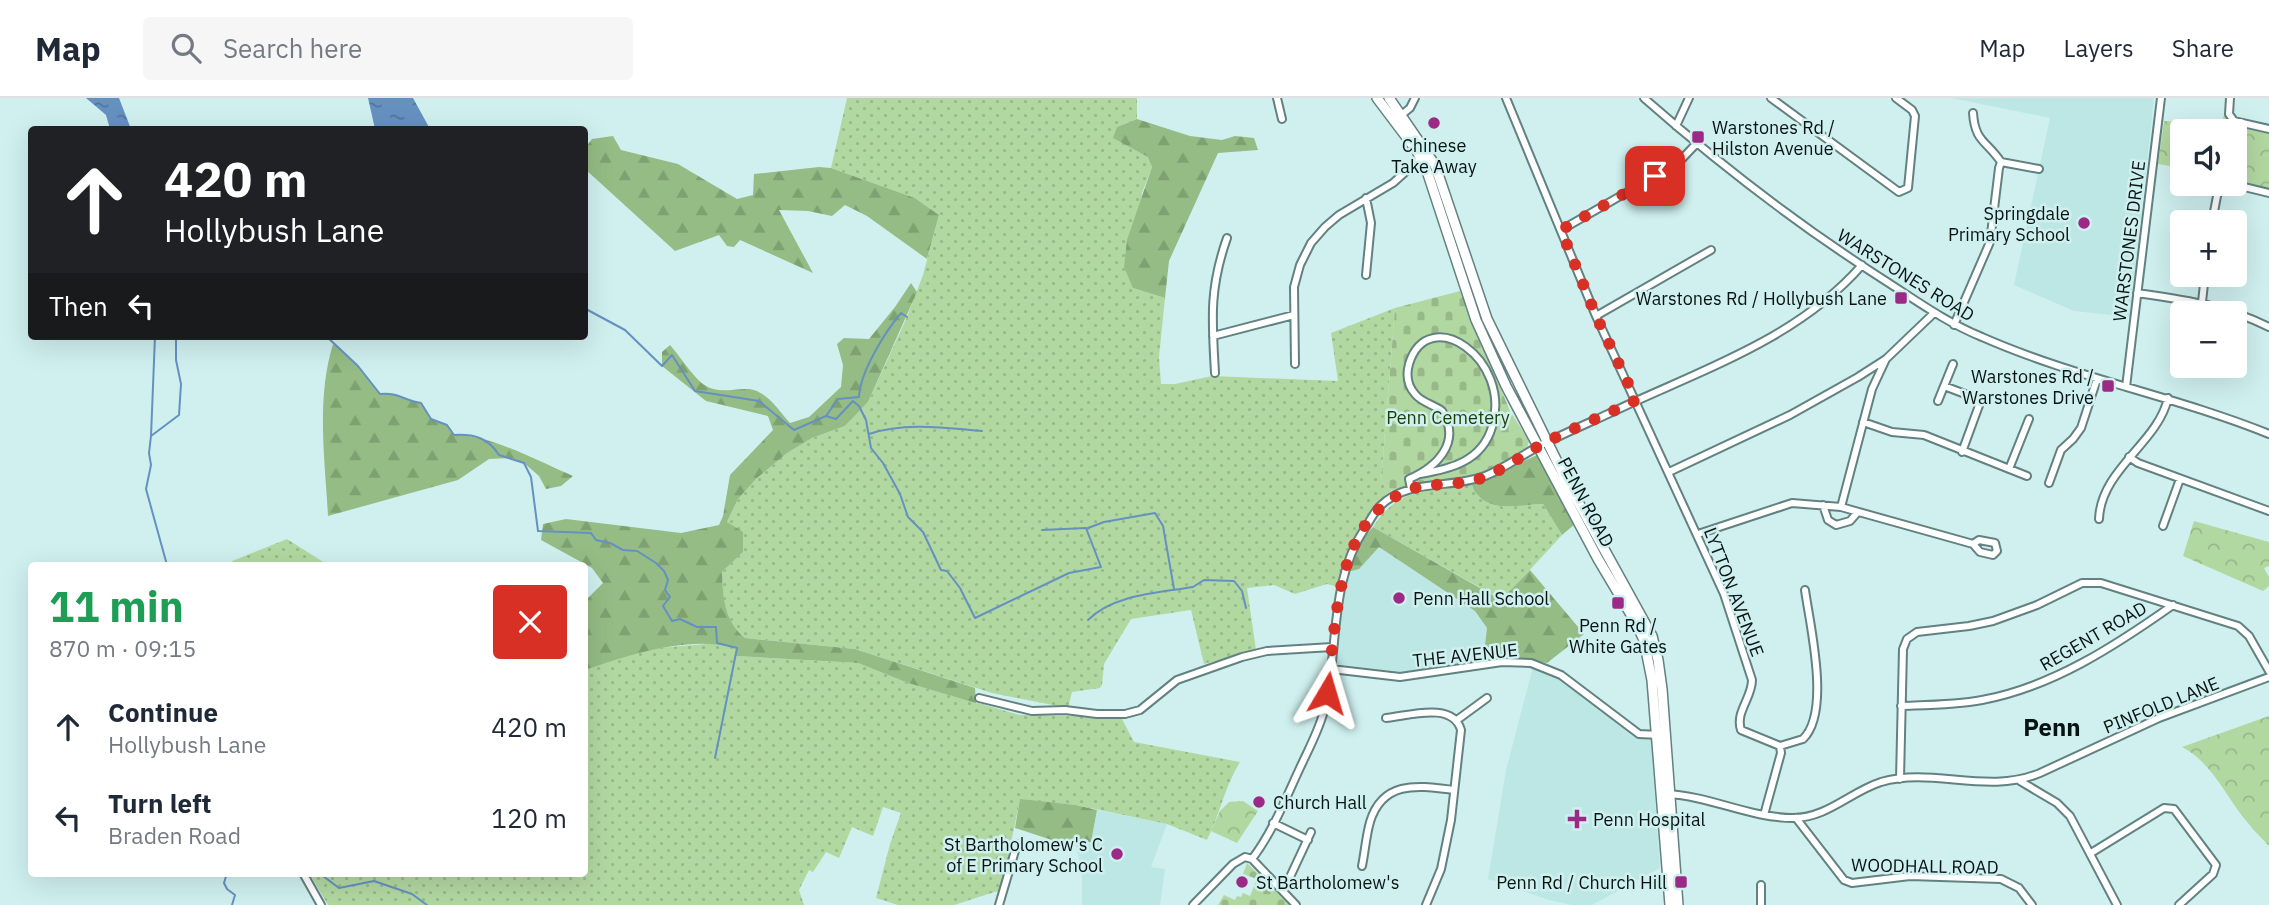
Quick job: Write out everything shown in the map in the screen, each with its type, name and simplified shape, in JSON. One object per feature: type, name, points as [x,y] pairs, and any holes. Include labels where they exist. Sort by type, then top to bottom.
[{"type":"highway","name":"PENN ROAD","points":[[1377,98],[1398,118],[1435,166],[1487,319],[1598,559],[1644,640],[1660,735],[1678,905]]},
{"type":"highway","name":"PENN ROAD","points":[[1389,98],[1428,174],[1476,320],[1506,386],[1543,444]]},
{"type":"highway","name":"PENN ROAD","points":[[1665,794],[1670,905]]},
{"type":"street","points":[[1277,98],[1282,119]]},
{"type":"street","points":[[1398,118],[1416,98]]},
{"type":"street","name":"LYTTON AVENUE","points":[[1506,98],[1596,316],[1724,594],[1752,680],[1740,716],[1740,728],[1743,733],[1778,743],[1780,746]]},
{"type":"street","name":"WARSTONES ROAD","points":[[1644,98],[1696,144],[1769,201],[1954,325],[2015,351],[2097,379],[2216,413],[2269,434]]},
{"type":"street","points":[[1676,126],[1689,98]]},
{"type":"street","points":[[1771,98],[1899,192],[1908,188],[1915,116],[1912,110],[1896,98]]},
{"type":"street","name":"WARSTONES DRIVE","points":[[2126,387],[2161,98]]},
{"type":"street","points":[[2230,98],[2230,114],[2234,121],[2269,129]]},
{"type":"street","points":[[1973,113],[1979,139],[1992,149],[2001,162],[2039,169]]},
{"type":"street","points":[[1561,230],[1678,163],[1696,144]]},
{"type":"street","points":[[1295,363],[1297,275],[1311,243],[1347,209],[1393,183],[1421,158]]},
{"type":"street","points":[[1954,325],[1990,242],[2001,162]]},
{"type":"street","points":[[2247,189],[2269,193]]},
{"type":"street","points":[[1366,198],[1371,223],[1366,275]]},
{"type":"street","points":[[1215,373],[1211,315],[1213,286],[1227,238]]},
{"type":"street","points":[[1596,316],[1711,250]]},
{"type":"street","points":[[1194,905],[1233,863],[1249,858],[1273,823],[1319,727],[1331,669],[1341,587],[1353,548],[1379,508],[1412,489],[1472,481],[1489,474],[1543,444],[1758,345],[1819,304],[1862,265]]},
{"type":"street","points":[[2137,293],[2195,301]]},
{"type":"street","points":[[1669,472],[1790,415],[1858,377],[1886,359],[1934,313]]},
{"type":"street","points":[[1213,336],[1294,315]]},
{"type":"street","points":[[2247,317],[2269,327]]},
{"type":"street","points":[[1412,489],[1409,479],[1441,458],[1450,434],[1442,411],[1419,398],[1409,386],[1408,370],[1413,355],[1422,343],[1437,338],[1451,339],[1479,358],[1491,378],[1495,401],[1492,429],[1482,446],[1466,461],[1448,470],[1420,474]]},
{"type":"street","points":[[1841,507],[1872,389],[1886,359]]},
{"type":"street","points":[[1938,401],[1953,364]]},
{"type":"street","points":[[1858,377],[1872,389]]},
{"type":"street","points":[[2049,483],[2061,450],[2081,428],[2097,379]]},
{"type":"street","points":[[1944,386],[1991,404]]},
{"type":"street","points":[[2099,519],[2099,509],[2117,472],[2161,419],[2168,398]]},
{"type":"street","points":[[1962,452],[1981,400]]},
{"type":"street","points":[[2009,469],[2029,419]]},
{"type":"street","points":[[1863,422],[1892,432],[1924,435],[2027,476]]},
{"type":"street","points":[[2129,457],[2138,463],[2269,511]]},
{"type":"street","points":[[2163,526],[2180,479]]},
{"type":"street","points":[[1698,534],[1792,503],[1841,507],[1973,544]]},
{"type":"street","points":[[1823,505],[1828,520],[1836,526],[1850,522],[1857,513]]},
{"type":"street","points":[[1900,779],[1903,649],[1907,639],[1917,632],[1993,621],[2025,610],[2076,585],[2101,583],[2238,626],[2249,636],[2269,671]]},
{"type":"street","points":[[1764,815],[1782,753],[1780,746],[1802,739],[1814,720],[1816,672],[1805,590]]},
{"type":"street","name":"REGENT ROAD","points":[[1901,706],[1984,700],[2038,684],[2102,651],[2173,605]]},
{"type":"street","points":[[979,698],[1032,711],[1065,710],[1125,715],[1140,710],[1177,680],[1242,657],[1267,651],[1332,647]]},
{"type":"street","name":"THE AVENUE","points":[[1331,669],[1400,677],[1502,662],[1531,663],[1560,675],[1637,732],[1660,735]]},
{"type":"street","name":"PINFOLD LANE","points":[[1665,794],[1712,801],[1764,815],[1796,818],[1817,815],[1881,782],[1900,779],[1999,783],[2020,781],[2159,718],[2269,677]]},
{"type":"street","points":[[1457,720],[1477,701],[1487,698]]},
{"type":"street","points":[[1394,708],[1395,717]]},
{"type":"street","points":[[1386,718],[1447,713],[1457,720],[1462,737],[1441,869],[1426,905]]},
{"type":"street","points":[[2020,781],[2064,809],[2075,823],[2117,905]]},
{"type":"street","points":[[1372,860],[1362,862],[1370,822],[1375,809],[1393,791],[1413,786],[1454,790]]},
{"type":"street","points":[[2091,853],[2164,808],[2174,809],[2216,865],[2213,874],[2179,905]]},
{"type":"street","name":"WOODHALL ROAD","points":[[1796,818],[1844,880],[1852,883],[1910,876],[2001,879],[2019,888],[2032,905]]},
{"type":"street","points":[[1273,823],[1308,840]]},
{"type":"street","points":[[1303,874],[1292,873],[1311,832]]},
{"type":"street","points":[[999,905],[1017,844]]},
{"type":"street","points":[[1249,858],[1296,905]]},
{"type":"street","points":[[305,877],[321,905]]},
{"type":"street","points":[[1760,885],[1760,905]]},
{"type":"shaded area","name":"Springdale Primary School","points":[[1951,98],[2154,98],[2130,317],[2074,311],[2014,285],[2050,118]]},
{"type":"shaded area","name":"Penn Hall School","points":[[1364,537],[1475,611],[1487,628],[1483,661],[1408,673],[1333,667],[1344,584],[1351,562]]},
{"type":"shaded area","name":"Penn Hospital","points":[[1533,667],[1554,675],[1635,737],[1651,740],[1660,868],[1592,905],[1572,905],[1549,900],[1488,879],[1506,770]]},
{"type":"shaded area","name":"St Bartholomew's C of E Primary School","points":[[1097,810],[1167,824],[1151,867],[1165,869],[1160,905],[1082,905],[1082,870],[1075,843],[1091,842]]},
{"type":"green space","points":[[847,98],[1137,98],[1137,119],[1117,127],[1114,138],[1149,157],[1152,167],[1142,193],[1133,288],[1165,298],[1159,357],[1161,384],[1175,384],[1212,376],[1338,381],[1331,333],[1395,308],[1381,482],[1392,490],[1382,498],[1349,548],[1338,587],[1327,584],[1295,594],[1274,585],[1247,588],[1256,650],[1204,664],[1191,610],[1131,619],[1104,664],[1100,688],[1072,692],[1068,708],[992,693],[855,649],[745,638],[728,616],[723,591],[722,572],[743,552],[727,522],[738,499],[756,479],[787,453],[812,438],[845,426],[868,402],[923,275],[939,215],[915,198],[831,168]]},
{"type":"green space","points":[[1137,119],[1190,136],[1222,140],[1235,136],[1254,138],[1258,150],[1218,153],[1169,261],[1165,298],[1133,288],[1124,267],[1127,240],[1152,167],[1148,157],[1113,138],[1117,127]]},
{"type":"green space","points":[[2164,121],[2170,121],[2170,166],[2158,164]]},
{"type":"green space","points":[[2247,127],[2269,132],[2269,190],[2247,184]]},
{"type":"green space","points":[[613,136],[621,150],[678,164],[737,199],[753,195],[754,174],[819,167],[831,168],[915,198],[939,215],[927,259],[867,216],[845,205],[832,216],[808,211],[779,210],[813,273],[740,240],[734,247],[727,246],[719,235],[675,251],[588,172],[588,144],[592,139]]},
{"type":"green space","points":[[911,283],[917,292],[868,402],[845,426],[812,438],[787,453],[756,479],[738,499],[727,522],[743,532],[743,552],[722,572],[724,599],[733,624],[745,638],[855,649],[975,688],[976,703],[908,683],[858,663],[736,656],[737,648],[718,645],[660,648],[588,669],[588,598],[603,583],[588,566],[588,562],[581,562],[541,540],[543,524],[566,519],[681,533],[719,525],[730,475],[773,430],[768,416],[706,401],[662,366],[662,352],[670,345],[706,386],[721,390],[749,389],[761,393],[790,423],[809,417],[841,387],[843,365],[837,344],[844,338],[869,339]]},
{"type":"green space","name":"Penn Cemetery","points":[[1460,291],[1510,411],[1529,441],[1527,449],[1484,474],[1460,480],[1432,482],[1397,494],[1381,482],[1395,308]]},
{"type":"green space","points":[[333,344],[358,366],[380,394],[391,394],[421,403],[431,419],[447,425],[454,435],[499,444],[573,476],[561,486],[546,489],[539,476],[524,463],[512,458],[489,459],[458,480],[328,516],[323,408]]},
{"type":"green space","points":[[1537,455],[1575,524],[1562,535],[1543,504],[1493,504],[1484,501],[1472,485]]},
{"type":"green space","points":[[1472,485],[1484,501],[1493,504],[1543,504],[1562,535],[1502,600],[1373,527],[1382,514],[1404,498],[1429,490]]},
{"type":"green space","points":[[2194,521],[2269,542],[2269,566],[2264,568],[2269,577],[2269,586],[2263,591],[2183,556]]},
{"type":"green space","points":[[1373,527],[1501,600],[1530,570],[1584,634],[1547,663],[1511,658],[1483,661],[1487,628],[1475,611],[1379,547],[1359,569],[1347,572],[1364,537]]},
{"type":"green space","points":[[287,539],[323,562],[232,562]]},
{"type":"green space","points":[[717,643],[737,648],[736,656],[858,663],[908,683],[1020,715],[1121,717],[1134,742],[1240,762],[1207,840],[1167,824],[1076,805],[1020,800],[1001,890],[954,905],[898,905],[876,898],[901,813],[883,807],[873,836],[852,827],[839,858],[826,852],[813,872],[809,870],[799,890],[804,905],[328,905],[311,877],[588,877],[588,669],[646,649]]},
{"type":"green space","points":[[2269,716],[2269,846],[2243,817],[2209,769],[2182,747]]},
{"type":"green space","points":[[1020,799],[1097,810],[1091,842],[1064,844],[1015,828]]},
{"type":"green space","points":[[1243,801],[1258,811],[1237,843],[1211,831],[1220,811],[1229,802]]},
{"type":"green space","points":[[1247,863],[1290,905],[1218,905],[1224,895],[1235,900],[1243,893],[1250,896],[1257,879],[1243,874]]},
{"type":"water","points":[[86,98],[119,98],[130,126],[109,126],[106,115]]},
{"type":"water","points":[[368,98],[413,98],[428,126],[374,126]]},
{"type":"waterway","points":[[588,310],[625,330],[662,366],[672,355],[695,391],[759,401],[794,430],[826,416],[838,399],[859,397],[864,376],[881,341],[901,313],[907,317]]},
{"type":"waterway","points":[[151,436],[155,340]]},
{"type":"waterway","points":[[166,562],[146,489],[151,465],[151,436],[179,415],[181,384],[176,360],[176,340]]},
{"type":"waterway","points":[[330,340],[358,366],[380,394],[391,394],[421,403],[431,419],[447,425],[454,435],[480,438],[499,455],[524,463],[531,477],[538,531],[591,533],[596,540],[623,550],[637,551],[664,571],[668,580],[665,590],[670,597],[663,606],[672,621],[680,619],[697,627],[716,627],[717,643],[737,648],[715,758]]},
{"type":"waterway","points":[[826,416],[836,419],[853,401],[859,406],[866,420],[871,448],[883,463],[900,494],[908,517],[923,532],[941,570],[947,571],[960,588],[975,618],[1069,573],[1101,567],[1086,528],[1042,530]]},
{"type":"waterway","points":[[869,434],[911,427],[982,431]]},
{"type":"waterway","points":[[1088,528],[1104,522],[1155,513],[1163,526],[1174,589]]},
{"type":"waterway","points":[[1088,620],[1099,611],[1124,600],[1193,587],[1204,580],[1234,581],[1242,591],[1246,608]]},
{"type":"waterway","points":[[226,877],[224,883],[227,889],[235,895],[232,905]]},
{"type":"waterway","points":[[324,877],[339,888],[374,881],[412,894],[427,905]]},
{"type":"place","name":"Chinese Take Away","points":[[1434,123]]},
{"type":"place","name":"Warstones Rd / Hilston Avenue","points":[[1698,137]]},
{"type":"place","name":"Springdale Primary School","points":[[2084,223]]},
{"type":"place","name":"Warstones Rd / Hollybush Lane","points":[[1901,298]]},
{"type":"place","name":"Warstones Rd / Warstones Drive","points":[[2108,386]]},
{"type":"place","name":"Penn Hall School","points":[[1399,598]]},
{"type":"place","name":"Penn Rd / White Gates","points":[[1618,603]]},
{"type":"place","name":"Church Hall","points":[[1259,802]]},
{"type":"place","name":"Penn Hospital","points":[[1577,819]]},
{"type":"place","name":"St Bartholomew's C of E Primary School","points":[[1117,854]]},
{"type":"place","name":"St Bartholomew's","points":[[1242,882]]},
{"type":"place","name":"Penn Rd / Church Hill","points":[[1681,882]]},
{"type":"district","name":"Penn","points":[[2052,727]]},
{"type":"route","points":[[1327,693],[1333,634],[1345,571],[1360,535],[1379,508],[1387,501],[1417,487],[1472,481],[1489,474],[1539,446],[1636,400],[1596,316],[1561,230],[1655,176]]}]
